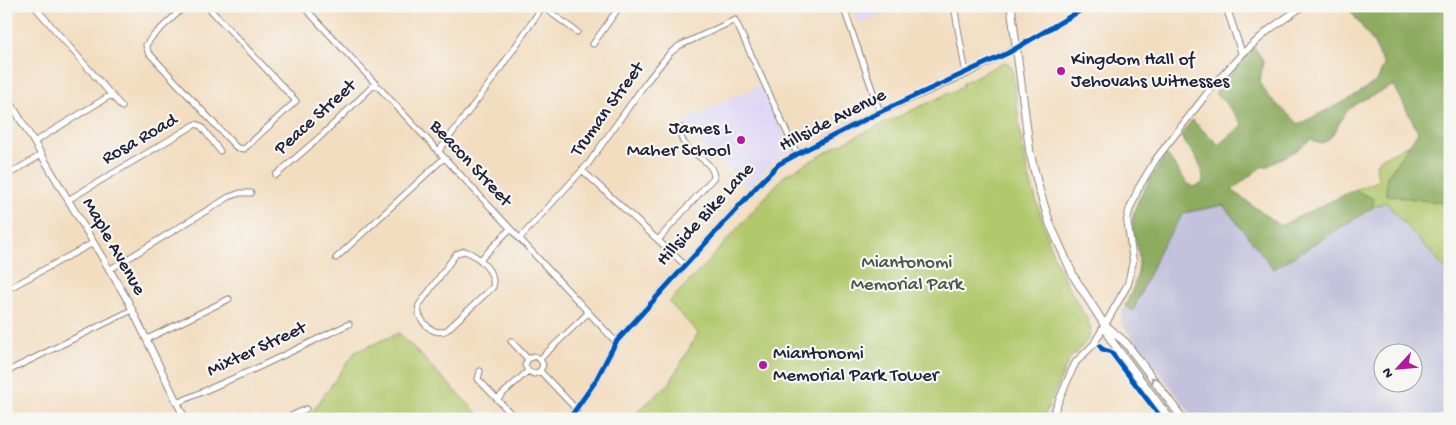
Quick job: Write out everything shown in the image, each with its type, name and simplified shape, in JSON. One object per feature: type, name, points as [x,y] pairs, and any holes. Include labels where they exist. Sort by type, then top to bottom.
[{"type":"highway","points":[[1445,419],[1450,415]]},
{"type":"main road","points":[[1011,6],[1030,153],[1044,205],[1057,240],[1074,276],[1104,324],[1111,340],[1170,419]]},
{"type":"main road","points":[[1104,324],[1126,343],[1184,419]]},
{"type":"street","points":[[34,6],[122,108]]},
{"type":"street","points":[[185,6],[152,37],[146,45],[148,52],[238,148],[246,148],[296,101],[207,6]]},
{"type":"street","name":"Beacon Street","points":[[303,6],[616,342]]},
{"type":"street","points":[[438,152],[493,79],[542,6],[577,32]]},
{"type":"street","points":[[593,44],[620,6]]},
{"type":"street","points":[[843,6],[880,112]]},
{"type":"street","points":[[954,6],[966,74]]},
{"type":"street","name":"Hillside Avenue","points":[[569,419],[595,382],[616,342],[779,164],[880,112],[966,74],[1017,48],[1087,6]]},
{"type":"street","points":[[1226,6],[1242,54]]},
{"type":"street","points":[[1051,419],[1076,362],[1094,344],[1128,284],[1133,261],[1127,220],[1132,200],[1138,189],[1171,138],[1212,87],[1242,54],[1270,28],[1303,6]]},
{"type":"street","name":"Truman Street","points":[[519,238],[582,170],[649,78],[669,54],[679,46],[735,20],[797,154]]},
{"type":"street","name":"Peace Street","points":[[276,175],[321,136],[375,84]]},
{"type":"street","name":"Maple Avenue","points":[[6,95],[132,310],[185,419]]},
{"type":"street","points":[[34,142],[111,95]]},
{"type":"street","name":"Rosa Road","points":[[68,200],[196,124],[201,126],[220,150]]},
{"type":"street","points":[[658,240],[714,177],[711,168],[683,143],[680,137],[681,128]]},
{"type":"street","points":[[6,176],[41,155]]},
{"type":"street","points":[[336,258],[444,158]]},
{"type":"street","points":[[582,170],[686,265]]},
{"type":"street","points":[[109,270],[228,197],[251,192]]},
{"type":"street","points":[[480,260],[510,229]]},
{"type":"street","points":[[6,290],[93,243]]},
{"type":"street","points":[[459,252],[468,252],[480,260],[492,276],[493,287],[444,332],[437,333],[432,331],[420,318],[419,305],[459,252]]},
{"type":"street","points":[[147,340],[229,299]]},
{"type":"street","points":[[6,372],[132,310]]},
{"type":"street","points":[[540,359],[588,313]]},
{"type":"street","name":"Mixter Street","points":[[177,403],[260,367],[349,324]]},
{"type":"street","points":[[511,341],[528,359]]},
{"type":"street","points":[[534,356],[540,359],[543,365],[540,371],[534,374],[528,371],[525,365],[528,359],[534,356]]},
{"type":"street","points":[[480,371],[478,379],[516,419]]},
{"type":"street","points":[[497,399],[528,371]]},
{"type":"street","points":[[540,371],[577,410]]},
{"type":"street","points":[[285,419],[306,409]]},
{"type":"shaded area","points":[[853,6],[899,6],[859,24]]},
{"type":"shaded area","name":"James L Maher School","points":[[761,85],[791,150],[776,159],[748,187],[685,130],[685,124],[695,115]]},
{"type":"shaded area","points":[[1384,202],[1450,274],[1450,408],[1434,419],[1195,419],[1122,324],[1121,317],[1125,306],[1133,310],[1160,249],[1184,213],[1223,205],[1274,269]]},
{"type":"green space","points":[[1347,6],[1450,6],[1450,204],[1386,195],[1387,177],[1418,132],[1394,85],[1364,99],[1349,109],[1333,134],[1325,142],[1320,144],[1311,139],[1297,150],[1268,166],[1261,167],[1232,190],[1280,226],[1354,190],[1374,199],[1372,208],[1274,269],[1223,205],[1184,213],[1160,249],[1133,311],[1125,306],[1138,271],[1139,258],[1132,221],[1138,200],[1166,154],[1187,183],[1194,187],[1202,184],[1203,177],[1200,164],[1180,136],[1192,120],[1219,145],[1243,125],[1215,93],[1254,47],[1263,60],[1260,82],[1268,96],[1299,124],[1349,99],[1377,81],[1384,65],[1373,42]]},
{"type":"green space","name":"Miantonomi Memorial Park","points":[[1004,62],[1008,63],[1012,68],[1021,139],[1028,174],[1053,255],[1091,330],[1087,341],[1069,360],[1043,419],[600,419],[603,417],[630,418],[669,384],[698,333],[669,302],[704,266],[784,176],[846,141],[962,87],[963,83]]},
{"type":"green space","points":[[1410,144],[1387,177],[1386,195],[1450,204],[1450,274],[1385,202],[1372,208],[1374,199],[1354,190],[1376,182],[1378,179],[1376,165],[1378,160]]},
{"type":"green space","points":[[399,333],[483,419],[307,419],[355,352]]},
{"type":"cycle path","name":"Hillside Bike Lane","points":[[569,419],[595,382],[616,342],[779,164],[880,112],[1008,53],[1088,6]]},
{"type":"cycle path","points":[[1100,346],[1102,349],[1111,352],[1162,419]]},
{"type":"place","name":"Kingdom Hall of Jehovahs Witnesses","points":[[1061,71]]},
{"type":"place","name":"James L Maher School","points":[[741,140]]},
{"type":"place","name":"Miantonomi Memorial Park Tower","points":[[763,365]]}]
